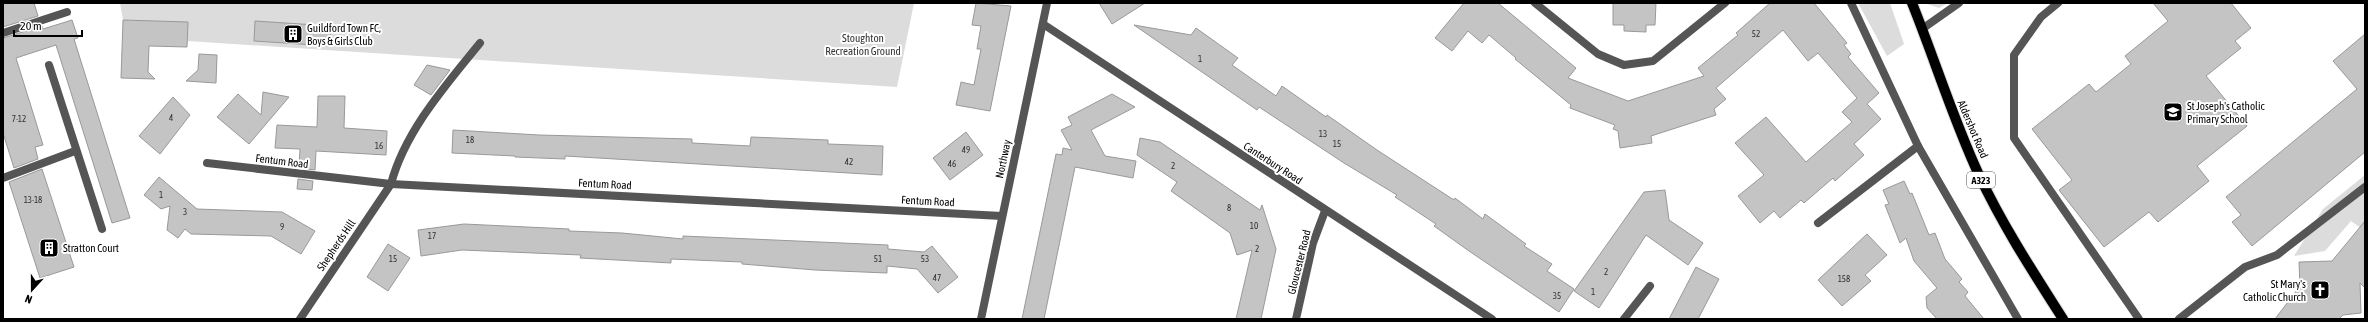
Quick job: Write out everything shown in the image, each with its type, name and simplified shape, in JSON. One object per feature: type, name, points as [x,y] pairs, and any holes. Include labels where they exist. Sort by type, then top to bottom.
[{"type":"main road","name":"Aldershot Road","points":[[1912,3],[1938,78],[1979,174],[2009,234],[2063,319]]},
{"type":"street","name":"Northway","points":[[981,319],[1047,3]]},
{"type":"street","points":[[1535,3],[1598,54],[1624,65],[1653,61],[1725,3]]},
{"type":"street","points":[[1851,3],[1918,146],[2018,319]]},
{"type":"street","points":[[1922,29],[1959,3]]},
{"type":"street","points":[[2058,3],[2041,16],[2014,55],[2014,138],[2139,319]]},
{"type":"street","points":[[3,33],[66,12]]},
{"type":"street","name":"Canterbury Road","points":[[1042,24],[1325,211],[1492,319]]},
{"type":"street","name":"Shepherds Hill","points":[[300,319],[391,184],[397,161],[446,85],[480,43]]},
{"type":"street","points":[[49,65],[75,151],[102,229]]},
{"type":"street","points":[[1818,223],[1918,146]]},
{"type":"street","points":[[3,178],[75,151]]},
{"type":"street","name":"Fentum Road","points":[[207,163],[391,184],[1002,216]]},
{"type":"street","points":[[2179,319],[2245,267],[2277,255],[2365,187]]},
{"type":"street","name":"Gloucester Road","points":[[1296,319],[1313,244],[1325,211]]},
{"type":"street","points":[[1624,319],[1650,286]]},
{"type":"green space","name":"Stoughton Recreation Ground","points":[[120,3],[914,3],[897,87],[126,37]]},
{"type":"green space","points":[[1858,3],[1890,3],[1904,44],[1887,56]]},
{"type":"green space","points":[[1924,3],[1948,3],[1939,8]]},
{"type":"green space","points":[[2365,175],[2365,231],[2351,221],[2325,251],[2294,256],[2323,209]]},
{"type":"building","points":[[3,3],[34,3],[38,16],[3,27]]},
{"type":"building","points":[[976,3],[1011,6],[990,111],[956,105],[961,82],[974,85],[981,49],[977,49],[981,26],[972,25]]},
{"type":"building","points":[[1099,3],[1145,3],[1112,24]]},
{"type":"building","points":[[1464,3],[1498,3],[1576,68],[1568,78],[1628,101],[1704,76],[1698,68],[1738,35],[1736,33],[1770,3],[1814,3],[1847,43],[1844,45],[1851,54],[1848,57],[1879,93],[1867,104],[1881,119],[1854,144],[1864,155],[1835,181],[1833,178],[1804,203],[1801,200],[1780,218],[1774,211],[1760,223],[1738,196],[1764,175],[1735,143],[1766,117],[1806,162],[1852,122],[1842,112],[1857,98],[1818,53],[1808,61],[1783,30],[1716,88],[1726,99],[1714,109],[1716,115],[1651,136],[1652,143],[1620,148],[1618,131],[1613,129],[1615,125],[1570,108],[1571,105],[1515,59],[1516,58],[1489,35],[1482,43],[1468,31],[1452,51],[1435,38]]},
{"type":"building","points":[[1613,3],[1656,3],[1655,25],[1646,25],[1646,32],[1624,31],[1624,25],[1613,25]]},
{"type":"building","points":[[2153,3],[2231,3],[2251,28],[2235,41],[2241,48],[2206,76],[2247,126],[2197,166],[2209,181],[2158,222],[2149,212],[2104,247],[2059,190],[2072,180],[2032,129],[2089,84],[2096,92],[2131,64],[2125,56],[2168,21]]},
{"type":"building","points":[[72,20],[78,38],[74,39],[130,218],[112,223],[56,45],[16,58],[43,145],[35,147],[38,159],[14,168],[3,133],[3,38],[42,26],[43,29]]},
{"type":"building","points":[[123,20],[188,22],[187,47],[149,46],[148,72],[155,79],[121,78]]},
{"type":"building","name":"Guildford Town FC, Boys & Girls Club","points":[[255,21],[331,26],[330,46],[254,41]]},
{"type":"building","points":[[1134,25],[1191,35],[1196,28],[1238,58],[1232,65],[1276,96],[1282,86],[1326,117],[1327,115],[1377,150],[1454,200],[1455,198],[1483,219],[1485,214],[1526,244],[1524,246],[1552,264],[1547,271],[1574,289],[1559,312],[1434,226],[1436,224],[1395,197],[1397,195],[1344,163],[1259,107],[1257,110]]},
{"type":"building","points":[[2365,34],[2365,152],[2252,246],[2232,222],[2241,215],[2226,197],[2357,89],[2333,61]]},
{"type":"building","points":[[199,54],[217,55],[216,83],[186,81],[198,70]]},
{"type":"building","points":[[427,65],[450,70],[431,95],[414,85]]},
{"type":"building","points":[[263,92],[289,97],[249,144],[217,117],[238,94],[261,115]]},
{"type":"building","points":[[1112,94],[1135,107],[1091,130],[1105,156],[1136,161],[1133,178],[1075,167],[1044,319],[1022,319],[1056,154],[1062,155],[1063,148],[1072,150],[1061,130],[1072,125],[1068,117]]},
{"type":"building","points":[[318,96],[345,96],[344,128],[387,131],[386,155],[316,151],[315,170],[299,168],[300,149],[275,148],[277,125],[317,127]]},
{"type":"building","points":[[173,97],[190,115],[160,154],[139,136]]},
{"type":"building","points":[[453,130],[539,135],[692,139],[692,143],[750,146],[751,137],[828,140],[828,144],[883,146],[882,175],[565,156],[565,159],[452,153]]},
{"type":"building","points":[[966,132],[983,155],[950,180],[933,158]]},
{"type":"building","points":[[1140,138],[1160,142],[1260,210],[1262,205],[1276,249],[1261,319],[1236,319],[1252,250],[1237,255],[1230,233],[1171,191],[1177,182],[1137,155]]},
{"type":"building","points":[[42,169],[74,267],[40,278],[9,182]]},
{"type":"building","points":[[159,177],[197,209],[282,212],[315,231],[301,254],[271,236],[191,234],[185,229],[178,238],[167,230],[170,206],[161,209],[144,195]]},
{"type":"building","points":[[298,179],[313,181],[312,190],[297,189]]},
{"type":"building","points":[[1904,181],[1910,194],[1912,193],[1929,235],[1935,233],[1945,259],[1962,279],[1959,282],[1968,292],[1965,296],[1984,319],[1937,319],[1927,308],[1926,297],[1937,288],[1914,261],[1906,238],[1900,243],[1885,205],[1889,204],[1883,190]]},
{"type":"building","points":[[1665,190],[1669,220],[1703,243],[1688,265],[1646,235],[1599,308],[1574,291],[1644,192]]},
{"type":"building","name":"St Mary's Catholic Church","points":[[2365,221],[2365,288],[2360,283],[2361,313],[2343,315],[2339,319],[2275,319],[2300,286],[2299,262],[2332,261]]},
{"type":"building","points":[[464,224],[569,229],[569,231],[622,233],[683,239],[683,236],[888,245],[888,249],[924,252],[932,246],[958,277],[938,293],[917,269],[887,266],[887,273],[815,270],[742,264],[742,262],[671,259],[671,263],[580,258],[581,255],[462,250],[421,256],[418,230]]},
{"type":"building","points":[[1867,234],[1887,255],[1865,275],[1871,281],[1842,306],[1818,280]]},
{"type":"building","points":[[388,244],[410,258],[388,291],[367,277]]},
{"type":"building","points":[[1696,267],[1719,279],[1698,319],[1669,319]]},
{"type":"place","name":"Guildford Town FC, Boys & Girls Club","points":[[293,34]]},
{"type":"place","name":"St Joseph's Catholic Primary School","points":[[2173,112]]},
{"type":"place","name":"Stratton Court","points":[[49,248]]},
{"type":"place","name":"St Mary's Catholic Church","points":[[2320,290]]}]
